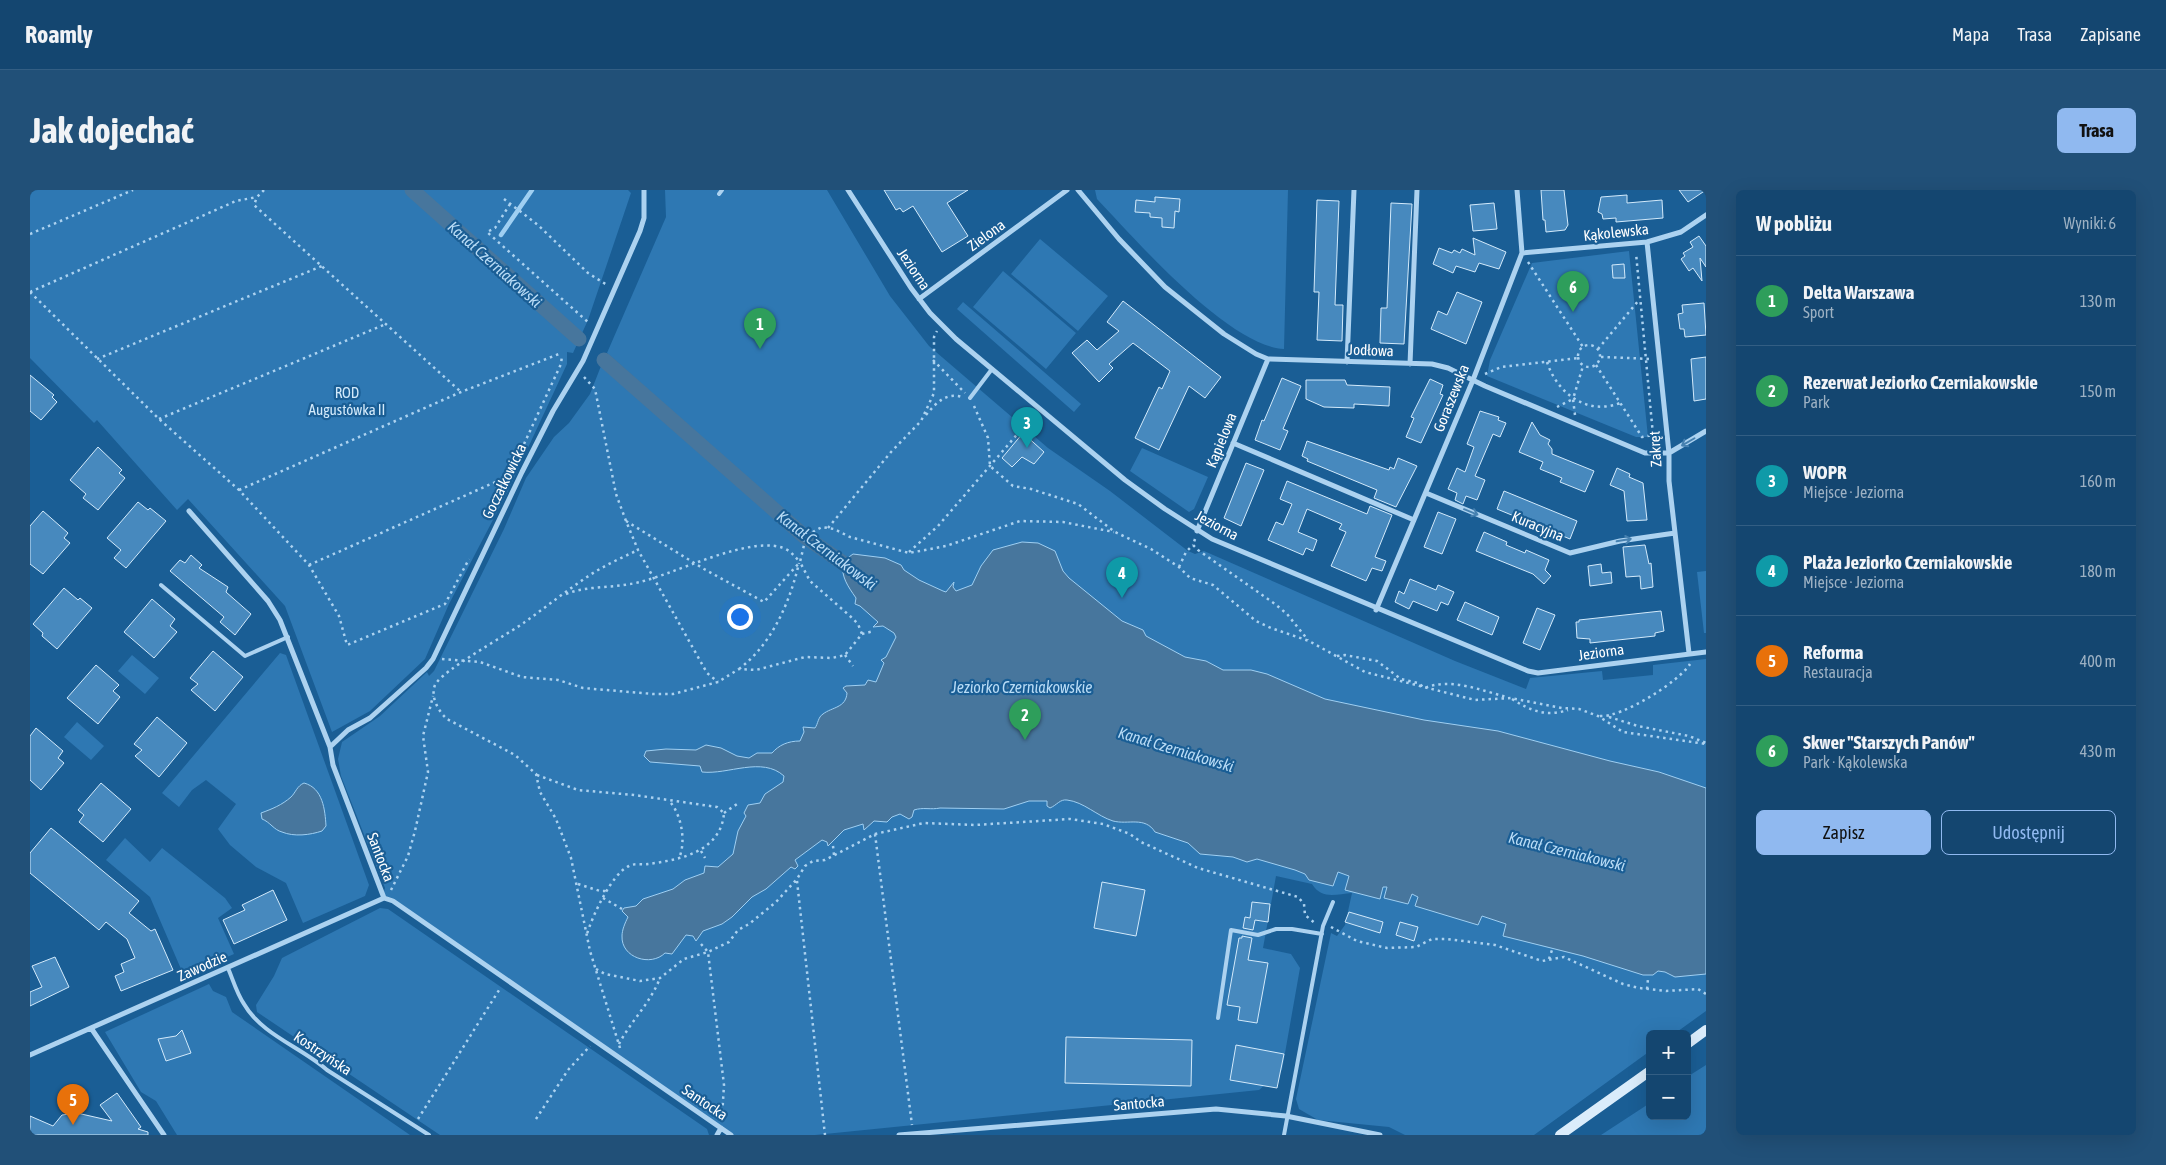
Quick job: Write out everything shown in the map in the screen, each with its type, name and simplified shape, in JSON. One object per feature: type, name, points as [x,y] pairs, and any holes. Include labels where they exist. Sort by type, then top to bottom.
[{"type":"street","name":"Goczałkowicka","points":[[330,747],[348,730],[370,718],[426,668],[433,658],[522,472],[553,411],[578,370],[597,328],[644,218],[644,190]]},
{"type":"street","name":"Jeziorna","points":[[848,190],[919,300],[941,324],[1125,480],[1198,531],[1376,610],[1519,669],[1533,672],[1706,652]]},
{"type":"street","name":"Zielona","points":[[919,300],[1067,190]]},
{"type":"street","name":"Jodłowa","points":[[1078,190],[1119,239],[1166,287],[1224,334],[1242,346],[1268,359],[1432,364],[1448,368],[1576,425],[1645,453],[1669,453]]},
{"type":"street","points":[[1347,362],[1354,190]]},
{"type":"street","points":[[1410,364],[1417,190]]},
{"type":"street","name":"Goraszewska","points":[[1376,610],[1473,380],[1522,253],[1517,190]]},
{"type":"street","name":"Kąkolewska","points":[[1522,253],[1647,242],[1681,232],[1706,215]]},
{"type":"street","name":"Zakręt","points":[[1647,242],[1669,453],[1669,481],[1674,533],[1689,653]]},
{"type":"street","name":"Kąpielowa","points":[[1198,531],[1268,359]]},
{"type":"street","points":[[1669,453],[1706,431]]},
{"type":"street","points":[[1234,443],[1414,520]]},
{"type":"street","name":"Kuracyjna","points":[[1426,493],[1570,552],[1620,541],[1674,533]]},
{"type":"street","name":"Santocka","points":[[190,511],[268,601],[288,637],[330,747],[333,765],[384,898],[393,901],[731,1135]]},
{"type":"street","name":"Zawodzie","points":[[30,1055],[384,898]]},
{"type":"street","points":[[92,1028],[164,1135]]},
{"type":"street","points":[[1691,1041],[1706,1030]]},
{"type":"street","points":[[1560,1135],[1646,1074]]},
{"type":"street","name":"Santocka","points":[[899,1135],[1216,1109],[1286,1116],[1380,1135]]},
{"type":"street","points":[[717,1135],[721,1128]]},
{"type":"lane","points":[[970,398],[992,369]]},
{"type":"lane","points":[[161,585],[245,656],[288,637]]},
{"type":"lane","points":[[1284,1135],[1286,1116],[1323,926],[1333,902]]},
{"type":"lane","points":[[1218,1018],[1231,930],[1258,934],[1276,929],[1292,929],[1322,934]]},
{"type":"lane","name":"Kostrzyńska","points":[[228,968],[244,1004],[257,1020],[290,1044],[314,1058],[327,1070],[429,1135]]},
{"type":"path","points":[[30,234],[133,190]]},
{"type":"path","points":[[264,190],[257,197],[254,205],[461,392]]},
{"type":"path","points":[[257,197],[236,201],[30,292],[96,360],[239,490],[309,565],[338,616],[347,645],[445,604],[472,552]]},
{"type":"path","points":[[504,200],[538,224],[588,273],[614,289]]},
{"type":"path","points":[[510,204],[496,228],[487,232],[580,317],[597,328]]},
{"type":"path","points":[[1596,365],[1642,437],[1652,435],[1639,300],[1636,243]]},
{"type":"path","points":[[1522,253],[1583,347]]},
{"type":"path","points":[[96,360],[322,266]]},
{"type":"path","points":[[1598,349],[1639,300]]},
{"type":"path","points":[[159,419],[386,324]]},
{"type":"path","points":[[923,418],[934,393],[934,337],[941,324]]},
{"type":"path","points":[[1583,347],[1591,345],[1598,349],[1601,357]]},
{"type":"path","points":[[1578,358],[1583,347]]},
{"type":"path","points":[[239,490],[461,392],[561,355],[561,364],[521,452]]},
{"type":"path","points":[[1601,357],[1659,358]]},
{"type":"path","points":[[1578,358],[1584,366],[1590,367],[1596,365],[1601,357]]},
{"type":"path","points":[[1473,380],[1501,367],[1578,358]]},
{"type":"path","points":[[933,360],[970,398],[988,438],[990,466],[1013,486],[1031,489],[1078,504],[1115,532],[1151,549],[1179,567],[1190,578],[1212,585],[1224,592],[1256,621],[1309,641],[1365,672],[1475,700],[1511,698],[1536,712],[1554,714],[1571,709]]},
{"type":"path","points":[[1547,362],[1556,381],[1566,394],[1573,399],[1595,407],[1620,403]]},
{"type":"path","points":[[1576,425],[1573,399],[1584,366]]},
{"type":"path","points":[[578,370],[595,389],[616,494],[638,550],[707,673],[718,682]]},
{"type":"path","points":[[828,528],[891,452],[905,440],[935,404],[948,396],[961,396],[972,403]]},
{"type":"path","points":[[1547,412],[1573,399]]},
{"type":"path","points":[[909,552],[938,526],[1039,409]]},
{"type":"path","points":[[505,485],[513,468]]},
{"type":"path","points":[[309,565],[509,477]]},
{"type":"path","points":[[626,521],[696,564],[764,602],[800,562]]},
{"type":"path","points":[[433,658],[480,662],[522,677],[558,680],[583,688],[653,694],[691,691],[718,682],[739,669],[760,649],[779,618],[794,586],[805,542],[811,533],[822,528],[828,528],[850,537],[909,552],[946,546],[1020,521],[1062,522],[1115,532]]},
{"type":"path","points":[[1179,567],[1186,552],[1193,545],[1198,531]]},
{"type":"path","points":[[1193,545],[1275,604],[1303,631],[1309,641]]},
{"type":"path","points":[[560,596],[581,589],[630,584],[654,578],[740,548],[776,546],[788,550],[800,562],[810,581],[858,624],[862,634]]},
{"type":"path","points":[[384,898],[393,887],[408,856],[415,831],[428,772],[422,736],[434,695],[435,685],[440,679],[588,576],[638,550]]},
{"type":"path","points":[[739,669],[756,670],[805,657],[832,658],[845,655],[862,634],[874,632]]},
{"type":"path","points":[[1607,716],[1631,706],[1674,681],[1691,663],[1689,653]]},
{"type":"path","points":[[845,655],[853,666]]},
{"type":"path","points":[[1335,656],[1345,655],[1377,661],[1401,679],[1418,683],[1425,688]]},
{"type":"path","points":[[1425,688],[1460,684],[1511,698],[1579,709],[1598,716],[1623,732],[1706,744]]},
{"type":"path","points":[[434,695],[441,714],[447,719],[515,755],[536,774],[549,781],[578,790],[634,795],[670,802],[717,807],[724,813],[724,819],[714,838],[700,850],[678,858],[646,865],[630,865],[607,891],[587,935]]},
{"type":"path","points":[[1598,716],[1607,716],[1644,728],[1689,736],[1706,744]]},
{"type":"path","points":[[536,774],[540,792],[556,819],[571,858],[578,884],[587,935],[623,1061]]},
{"type":"path","points":[[670,802],[676,809],[682,831],[683,849],[678,858]]},
{"type":"path","points":[[724,813],[738,804]]},
{"type":"path","points":[[619,1044],[628,1028],[654,994],[660,978],[678,961],[708,952],[728,942],[738,930],[768,910],[797,879],[805,866],[868,839],[875,834],[924,823],[975,825],[1070,819],[1103,824],[1130,834],[1142,842],[1204,870],[1262,885],[1298,897],[1304,904],[1305,916],[1323,926],[1333,927],[1357,941],[1387,948],[1416,947],[1432,939],[1495,945],[1534,959],[1564,957],[1623,984],[1666,991],[1698,989],[1706,994]]},
{"type":"path","points":[[867,832],[868,839]]},
{"type":"path","points":[[875,834],[913,1134]]},
{"type":"path","points":[[832,846],[834,854]]},
{"type":"path","points":[[700,850],[705,858]]},
{"type":"path","points":[[797,879],[825,1135]]},
{"type":"path","points":[[578,884],[600,892],[607,891]]},
{"type":"path","points":[[603,898],[622,909]]},
{"type":"path","points":[[701,944],[708,952],[724,1085],[721,1128]]},
{"type":"path","points":[[1549,959],[1552,950]]},
{"type":"path","points":[[596,969],[605,974],[640,981],[660,978]]},
{"type":"path","points":[[414,1126],[506,979]]},
{"type":"path","points":[[1647,989],[1648,979]]},
{"type":"path","points":[[536,1119],[568,1070],[594,1041]]},
{"type":"green space","name":"ROD Augustówka II","points":[[30,190],[628,190],[631,193],[588,320],[573,353],[567,352],[567,364],[507,493],[449,604],[425,659],[370,711],[332,732],[285,606],[188,499],[177,510],[97,420],[94,423],[30,358]]},
{"type":"green space","points":[[665,190],[827,190],[890,296],[929,346],[1048,448],[1110,491],[1188,551],[1195,554],[1204,551],[1455,661],[1526,689],[1530,678],[1602,671],[1603,680],[1653,675],[1653,665],[1706,659],[1706,1011],[1680,1030],[1646,1030],[1646,1054],[1534,1135],[1405,1135],[1389,1127],[1318,1120],[1299,1109],[1296,1099],[1331,933],[1337,936],[1345,925],[1352,893],[1325,894],[1316,889],[1312,884],[1276,876],[1263,948],[1291,954],[1300,968],[1282,1070],[1259,1090],[815,1135],[731,1135],[383,895],[385,888],[341,776],[338,759],[342,742],[380,716],[427,672],[429,676],[434,671],[504,529],[526,478],[554,437],[569,423],[590,394],[601,366],[800,541],[807,531],[607,353],[666,217]]},
{"type":"green space","points":[[1095,190],[1288,190],[1284,349],[1261,343],[1236,330],[1210,311],[1134,239],[1097,199]]},
{"type":"green space","points":[[1040,239],[1108,296],[1078,331],[1011,274]]},
{"type":"green space","points":[[1629,251],[1648,437],[1636,437],[1487,376],[1490,360],[1532,263]]},
{"type":"green space","points":[[1003,271],[1076,333],[1046,369],[973,307]]},
{"type":"green space","points":[[963,302],[1081,404],[1074,412],[957,309]]},
{"type":"green space","points":[[1142,448],[1208,477],[1194,509],[1189,512],[1130,471]]},
{"type":"green space","points":[[1706,571],[1706,633],[1704,633],[1697,572]]},
{"type":"green space","points":[[280,653],[286,655],[369,885],[365,896],[303,923],[286,883],[256,867],[230,845],[218,829],[236,804],[206,780],[192,790],[179,807],[162,793]]},
{"type":"green space","points":[[132,655],[159,678],[145,694],[118,671]]},
{"type":"green space","points":[[77,722],[104,746],[91,760],[64,737]]},
{"type":"green space","points":[[125,838],[150,862],[162,848],[225,898],[232,908],[218,918],[234,954],[184,976],[150,897],[106,860]]},
{"type":"green space","points":[[380,908],[388,909],[707,1129],[709,1135],[440,1135],[257,1012],[256,1005],[274,976],[282,958]]},
{"type":"green space","points":[[209,984],[213,991],[226,997],[232,1012],[410,1135],[177,1135],[156,1101],[141,1092],[105,1032]]},
{"type":"green space","points":[[1706,1065],[1706,1135],[1601,1135],[1646,1106],[1646,1120],[1691,1120],[1691,1074]]},
{"type":"water","name":"Jeziorko Czerniakowskie","points":[[1022,542],[1038,543],[1055,551],[1063,571],[1069,578],[1122,621],[1143,630],[1146,636],[1185,657],[1206,661],[1223,670],[1251,670],[1267,674],[1325,699],[1424,720],[1498,731],[1659,772],[1706,788],[1706,974],[1675,977],[1658,971],[1653,975],[1643,975],[1583,956],[1503,936],[1506,924],[1482,916],[1478,925],[1415,906],[1418,897],[1412,894],[1408,904],[1384,898],[1387,887],[1383,887],[1380,899],[1345,890],[1349,876],[1338,872],[1333,886],[1309,880],[1305,874],[1257,859],[1247,862],[1233,857],[1200,854],[1188,843],[1155,832],[1146,824],[1113,821],[1079,803],[1065,800],[1050,808],[1047,806],[1047,801],[1029,801],[1004,809],[917,809],[914,810],[912,817],[909,819],[900,814],[892,817],[887,822],[874,821],[864,830],[863,824],[844,830],[828,846],[827,842],[822,840],[795,860],[798,866],[795,869],[791,867],[766,889],[752,897],[722,924],[703,931],[696,941],[693,936],[686,935],[672,954],[665,953],[652,959],[645,960],[631,955],[623,944],[622,936],[628,917],[622,911],[624,908],[636,906],[643,899],[673,889],[685,880],[704,873],[705,866],[718,867],[733,854],[738,831],[746,816],[744,813],[748,805],[760,803],[765,794],[783,782],[784,776],[766,767],[702,772],[700,766],[650,762],[644,756],[646,751],[666,749],[696,750],[706,745],[721,748],[737,756],[749,758],[757,753],[772,753],[784,744],[800,741],[804,732],[803,727],[815,728],[821,715],[844,702],[847,693],[843,688],[846,686],[865,685],[868,680],[876,682],[884,663],[881,660],[886,657],[896,637],[894,633],[883,626],[873,627],[878,622],[860,606],[855,604],[856,598],[846,581],[842,562],[853,554],[885,558],[901,565],[904,570],[919,580],[946,592],[954,582],[953,587],[956,591],[972,585],[981,566],[993,550]]},
{"type":"water","points":[[304,783],[315,790],[322,800],[326,826],[322,831],[302,835],[287,834],[277,830],[262,819],[261,813],[284,802]]},
{"type":"building","points":[[884,190],[968,190],[947,203],[968,236],[942,252],[913,206],[903,212],[900,208],[896,210]]},
{"type":"building","points":[[1541,190],[1564,190],[1568,225],[1565,230],[1546,232],[1545,220],[1543,220]]},
{"type":"building","points":[[1679,190],[1706,190],[1688,202]]},
{"type":"building","points":[[1627,195],[1627,203],[1662,200],[1663,218],[1616,222],[1616,218],[1603,219],[1602,214],[1598,212],[1601,197]]},
{"type":"building","points":[[1155,197],[1180,199],[1179,212],[1175,211],[1174,228],[1162,227],[1162,218],[1150,217],[1150,213],[1135,212],[1136,200],[1155,202]]},
{"type":"building","points":[[1317,200],[1339,201],[1335,305],[1343,305],[1342,341],[1317,340],[1319,292],[1314,292]]},
{"type":"building","points":[[1391,203],[1412,204],[1404,344],[1380,343],[1381,308],[1387,308]]},
{"type":"building","points":[[1494,203],[1497,229],[1473,231],[1470,205]]},
{"type":"building","points":[[1699,236],[1706,246],[1706,267],[1700,258],[1702,281],[1693,268],[1689,271],[1681,259],[1685,256],[1683,253],[1693,247],[1690,242]]},
{"type":"building","points":[[1473,238],[1506,252],[1499,269],[1479,263],[1475,272],[1456,266],[1453,273],[1433,264],[1439,248],[1452,253],[1454,250],[1460,253],[1462,249],[1475,255]]},
{"type":"building","points":[[1624,264],[1625,278],[1613,278],[1612,265]]},
{"type":"building","points":[[1457,292],[1482,302],[1466,344],[1431,329],[1438,311],[1447,315]]},
{"type":"building","points":[[1123,301],[1221,377],[1205,398],[1189,386],[1159,450],[1135,438],[1159,387],[1162,389],[1170,371],[1133,343],[1109,364],[1113,368],[1099,382],[1072,353],[1087,340],[1097,350],[1119,331],[1107,322]]},
{"type":"building","points":[[1704,303],[1706,335],[1685,337],[1684,329],[1680,329],[1678,314],[1683,313],[1682,305]]},
{"type":"building","points":[[1706,357],[1706,399],[1694,401],[1691,359]]},
{"type":"building","points":[[30,375],[54,395],[52,397],[57,402],[41,420],[30,411]]},
{"type":"building","points":[[1282,378],[1301,386],[1283,429],[1288,431],[1280,450],[1255,440],[1262,420],[1264,421]]},
{"type":"building","points":[[1430,379],[1443,385],[1440,394],[1443,395],[1421,443],[1406,437],[1414,418],[1411,417]]},
{"type":"building","points":[[1306,380],[1345,380],[1347,385],[1390,387],[1389,406],[1354,404],[1354,408],[1324,407],[1306,399]]},
{"type":"building","points":[[1480,411],[1499,417],[1498,420],[1506,423],[1500,437],[1493,434],[1475,476],[1485,480],[1477,500],[1466,496],[1463,504],[1455,500],[1457,493],[1448,489],[1457,468],[1465,472],[1474,447],[1467,444]]},
{"type":"building","points":[[1532,422],[1540,435],[1550,440],[1548,444],[1552,449],[1552,454],[1594,471],[1585,492],[1560,482],[1562,478],[1540,469],[1543,462],[1519,452]]},
{"type":"building","points":[[1023,433],[1044,452],[1034,464],[1022,457],[1012,467],[1002,458]]},
{"type":"building","points":[[1307,441],[1389,470],[1390,467],[1394,469],[1398,458],[1417,466],[1396,507],[1374,498],[1377,490],[1307,461],[1308,459],[1302,456]]},
{"type":"building","points":[[98,447],[122,470],[119,473],[125,478],[98,510],[83,498],[86,494],[70,480]]},
{"type":"building","points":[[1246,463],[1264,470],[1241,526],[1224,518]]},
{"type":"building","points":[[1617,468],[1630,474],[1629,477],[1643,483],[1647,520],[1627,521],[1624,491],[1610,485]]},
{"type":"building","points":[[1287,481],[1367,514],[1370,506],[1392,515],[1375,557],[1386,561],[1382,571],[1372,568],[1366,581],[1331,566],[1346,532],[1339,529],[1342,524],[1307,509],[1298,532],[1317,540],[1313,551],[1306,548],[1303,555],[1268,540],[1276,522],[1283,525],[1292,504],[1280,499]]},
{"type":"building","points":[[1504,491],[1577,521],[1570,539],[1497,509]]},
{"type":"building","points":[[138,502],[148,510],[150,508],[166,521],[126,568],[114,558],[121,550],[107,538]]},
{"type":"building","points":[[43,511],[68,533],[64,538],[70,543],[43,574],[30,564],[30,526]]},
{"type":"building","points":[[1438,512],[1456,519],[1442,554],[1424,547]]},
{"type":"building","points":[[1484,532],[1507,542],[1506,545],[1525,553],[1526,550],[1549,560],[1545,570],[1551,576],[1544,584],[1533,574],[1476,551]]},
{"type":"building","points":[[1645,545],[1649,564],[1651,563],[1653,587],[1641,589],[1640,576],[1626,577],[1623,547]]},
{"type":"building","points":[[191,555],[202,565],[199,568],[228,587],[226,592],[251,614],[235,635],[220,622],[224,617],[170,571],[180,560],[185,563]]},
{"type":"building","points":[[1601,564],[1602,573],[1611,572],[1612,583],[1590,586],[1588,566]]},
{"type":"building","points":[[1410,579],[1436,590],[1438,585],[1454,592],[1448,605],[1441,602],[1437,611],[1413,601],[1409,609],[1395,602],[1399,591],[1404,594]]},
{"type":"building","points":[[64,588],[78,600],[80,598],[92,608],[57,649],[42,636],[43,633],[33,624]]},
{"type":"building","points":[[152,599],[175,619],[170,626],[177,632],[154,658],[124,632]]},
{"type":"building","points":[[1465,602],[1499,617],[1492,635],[1457,620]]},
{"type":"building","points":[[1537,608],[1555,615],[1540,650],[1523,643]]},
{"type":"building","points":[[1661,611],[1664,631],[1655,633],[1655,636],[1590,643],[1590,639],[1577,638],[1576,622],[1579,622],[1579,620]]},
{"type":"building","points":[[213,651],[243,677],[215,711],[191,690],[198,684],[190,678]]},
{"type":"building","points":[[96,665],[119,685],[113,691],[120,697],[98,724],[67,698]]},
{"type":"building","points":[[157,717],[187,743],[159,777],[135,756],[142,750],[134,744]]},
{"type":"building","points":[[36,728],[63,751],[58,758],[64,763],[41,790],[30,780],[30,736]]},
{"type":"building","points":[[101,783],[131,809],[103,842],[79,822],[84,815],[78,810]]},
{"type":"building","points":[[51,828],[139,901],[129,913],[151,931],[155,929],[173,970],[121,991],[115,976],[124,972],[121,964],[135,958],[127,939],[106,922],[99,930],[30,873],[30,853]]},
{"type":"building","points":[[1102,882],[1145,890],[1136,936],[1094,928]]},
{"type":"building","points":[[273,890],[287,920],[234,944],[223,920],[245,910],[242,905]]},
{"type":"building","points":[[1252,902],[1270,904],[1268,922],[1255,920],[1253,930],[1243,928],[1245,917],[1250,918]]},
{"type":"building","points":[[1349,912],[1383,922],[1380,933],[1345,922]]},
{"type":"building","points":[[1400,922],[1418,927],[1414,941],[1396,935]]},
{"type":"building","points":[[1242,936],[1252,938],[1248,960],[1268,963],[1257,1023],[1238,1020],[1240,1007],[1227,1005],[1239,938],[1242,938]]},
{"type":"building","points":[[55,957],[69,987],[30,1006],[30,992],[42,987],[32,966]]},
{"type":"building","points":[[182,1030],[191,1053],[166,1061],[158,1039],[176,1036]]},
{"type":"building","points":[[1066,1037],[1192,1040],[1191,1086],[1065,1083]]},
{"type":"building","points":[[1236,1045],[1284,1054],[1277,1088],[1230,1080]]},
{"type":"building","points":[[117,1093],[141,1127],[138,1129],[148,1132],[148,1135],[30,1135],[30,1116],[53,1126],[62,1115],[77,1113],[112,1121],[100,1105]]},
{"type":"waterway","name":"Kanał Czerniakowski","points":[[412,190],[579,339]]},
{"type":"waterway","points":[[501,235],[532,190]]},
{"type":"waterway","name":"Kanał Czerniakowski","points":[[604,360],[804,536],[859,574]]},
{"type":"place","name":"Skwer \"Starszych Panów\"","points":[[1573,312]]},
{"type":"place","name":"Delta Warszawa","points":[[760,349]]},
{"type":"place","name":"WOPR","points":[[1027,448]]},
{"type":"place","name":"Plaża Jeziorko Czerniakowskie","points":[[1122,598]]},
{"type":"place","name":"Rezerwat Jeziorko Czerniakowskie","points":[[1025,740]]},
{"type":"place","name":"Reforma","points":[[73,1125]]}]
